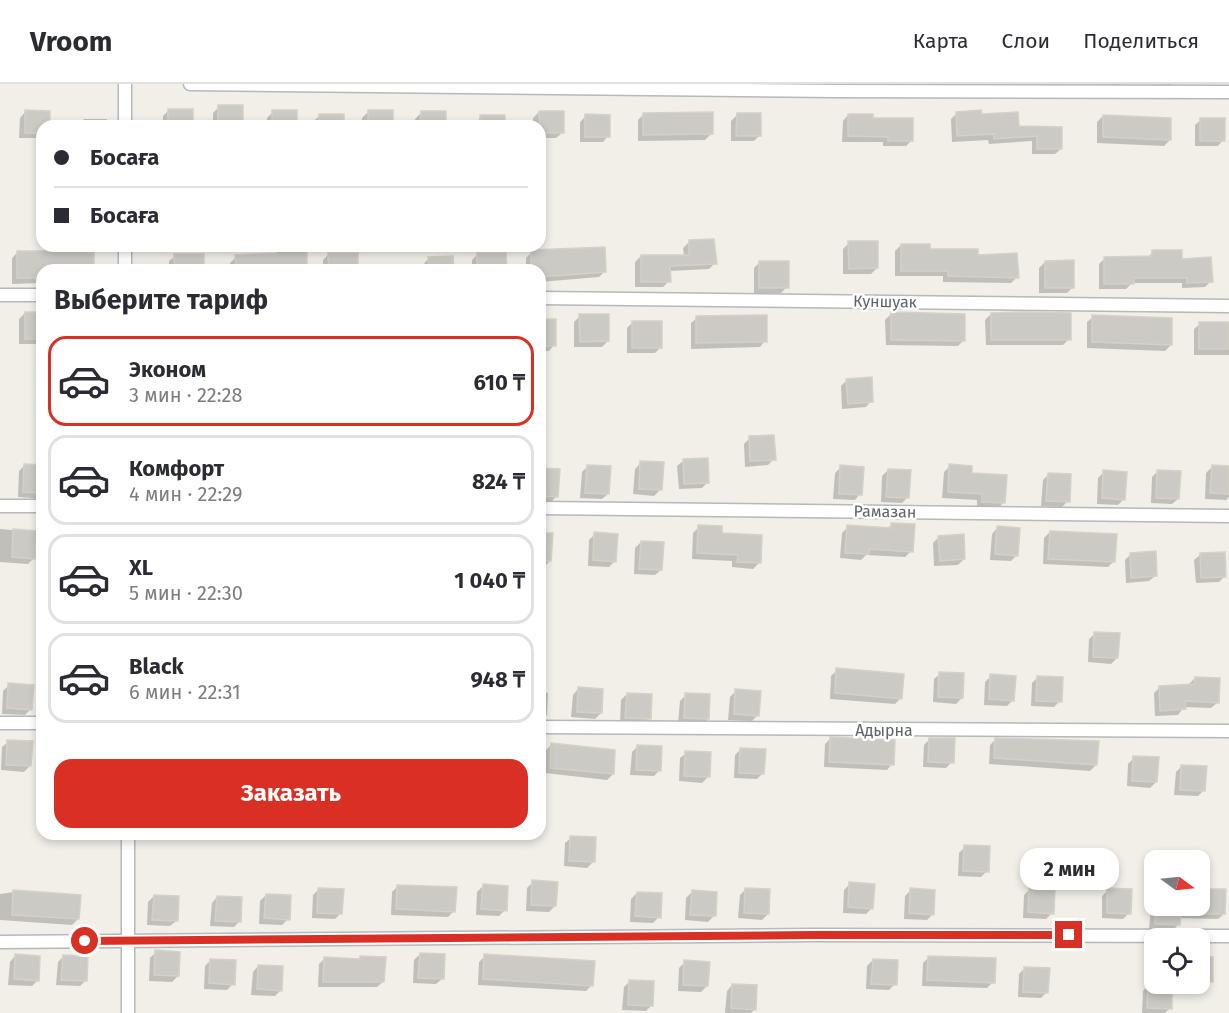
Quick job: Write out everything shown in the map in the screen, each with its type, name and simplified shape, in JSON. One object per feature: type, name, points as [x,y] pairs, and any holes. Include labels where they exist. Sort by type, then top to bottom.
[{"type":"street","points":[[125,84],[125,120]]},
{"type":"street","points":[[190,84],[822,91],[1229,92]]},
{"type":"street","points":[[0,295],[36,295]]},
{"type":"street","name":"Куншуак","points":[[546,298],[1229,306]]},
{"type":"street","points":[[0,506],[36,506]]},
{"type":"street","name":"Рамазан","points":[[546,508],[1229,516]]},
{"type":"street","points":[[0,723],[36,723]]},
{"type":"street","name":"Адырна","points":[[546,727],[1229,732]]},
{"type":"street","points":[[128,840],[128,1013]]},
{"type":"street","points":[[0,942],[813,935],[1229,936]]},
{"type":"building","points":[[218,105],[243,105],[243,120],[218,120]]},
{"type":"building","points":[[168,109],[193,109],[193,120],[168,120]]},
{"type":"building","points":[[25,110],[50,111],[50,120],[36,120],[36,133],[25,133]]},
{"type":"building","points":[[272,110],[297,110],[297,120],[272,120]]},
{"type":"building","points":[[368,110],[393,110],[393,120],[368,120]]},
{"type":"building","points":[[981,110],[982,114],[1018,112],[1019,126],[1062,127],[1062,149],[1037,149],[1037,136],[994,139],[994,134],[957,136],[956,112]]},
{"type":"building","points":[[421,111],[446,111],[446,120],[420,120]]},
{"type":"building","points":[[539,111],[564,111],[564,133],[546,133],[546,120],[539,120]]},
{"type":"building","points":[[713,112],[713,134],[643,135],[643,113]]},
{"type":"building","points":[[737,113],[761,113],[761,136],[736,136]]},
{"type":"building","points":[[319,114],[344,114],[344,120],[319,120]]},
{"type":"building","points":[[585,114],[610,115],[610,137],[585,137]]},
{"type":"building","points":[[848,114],[873,114],[873,118],[913,118],[913,141],[888,141],[888,137],[848,136]]},
{"type":"building","points":[[480,115],[505,115],[505,120],[480,120]]},
{"type":"building","points":[[1103,115],[1171,118],[1171,140],[1103,137]]},
{"type":"building","points":[[1200,118],[1225,118],[1225,141],[1200,141]]},
{"type":"building","points":[[714,239],[717,264],[670,266],[671,282],[641,282],[641,255],[689,255],[689,240]]},
{"type":"building","points":[[848,241],[878,241],[878,268],[849,269]]},
{"type":"building","points":[[901,244],[930,244],[930,249],[978,249],[978,255],[1017,253],[1019,278],[948,276],[948,271],[901,271]]},
{"type":"building","points":[[605,247],[606,272],[546,277],[546,264],[531,264],[531,252],[546,252],[546,249]]},
{"type":"building","points":[[1152,250],[1182,250],[1182,259],[1211,257],[1213,282],[1187,283],[1187,278],[1134,278],[1134,284],[1104,284],[1104,257],[1152,256]]},
{"type":"building","points":[[17,251],[94,252],[94,264],[36,264],[36,278],[17,278]]},
{"type":"building","points":[[307,252],[307,264],[236,264],[235,255]]},
{"type":"building","points":[[328,253],[358,253],[358,264],[329,264]]},
{"type":"building","points":[[477,253],[506,253],[507,264],[477,264]]},
{"type":"building","points":[[174,254],[204,254],[204,264],[174,264]]},
{"type":"building","points":[[453,256],[454,264],[429,264],[428,257]]},
{"type":"building","points":[[1074,260],[1074,288],[1045,288],[1045,261]]},
{"type":"building","points":[[759,261],[789,261],[789,288],[759,288]]},
{"type":"building","points":[[25,312],[36,312],[36,339],[25,339]]},
{"type":"building","points":[[891,312],[965,314],[965,341],[891,340]]},
{"type":"building","points":[[991,313],[1071,313],[1071,340],[991,340]]},
{"type":"building","points":[[579,314],[609,314],[609,341],[580,342]]},
{"type":"building","points":[[767,315],[767,342],[696,343],[696,316]]},
{"type":"building","points":[[1092,315],[1172,318],[1172,345],[1092,342]]},
{"type":"building","points":[[546,319],[556,319],[556,346],[546,346]]},
{"type":"building","points":[[632,321],[662,321],[662,348],[632,348]]},
{"type":"building","points":[[1199,322],[1229,322],[1229,349],[1199,349]]},
{"type":"building","points":[[872,377],[873,402],[848,404],[846,379]]},
{"type":"building","points":[[774,435],[776,460],[750,461],[749,436]]},
{"type":"building","points":[[708,458],[709,483],[684,484],[683,459]]},
{"type":"building","points":[[640,461],[664,462],[662,490],[639,489]]},
{"type":"building","points":[[24,464],[36,465],[36,493],[23,492]]},
{"type":"building","points":[[949,464],[972,466],[972,473],[1007,475],[1005,503],[982,502],[982,494],[948,492]]},
{"type":"building","points":[[587,465],[611,466],[609,494],[585,493]]},
{"type":"building","points":[[840,465],[864,467],[862,495],[839,494]]},
{"type":"building","points":[[1212,465],[1229,466],[1229,494],[1210,493]]},
{"type":"building","points":[[546,468],[560,469],[558,497],[546,496]]},
{"type":"building","points":[[888,469],[911,470],[909,498],[886,497]]},
{"type":"building","points":[[1103,470],[1127,472],[1125,500],[1102,498]]},
{"type":"building","points":[[1157,470],[1181,471],[1179,499],[1156,498]]},
{"type":"building","points":[[1048,473],[1071,474],[1070,502],[1046,501]]},
{"type":"building","points":[[891,523],[915,524],[913,552],[869,549],[869,554],[845,553],[847,525],[891,528]]},
{"type":"building","points":[[698,525],[722,526],[722,533],[762,535],[761,563],[737,562],[738,555],[697,553]]},
{"type":"building","points":[[997,526],[1020,528],[1018,556],[995,554]]},
{"type":"building","points":[[13,529],[36,531],[35,559],[12,557]]},
{"type":"building","points":[[1050,531],[1117,534],[1115,562],[1048,559]]},
{"type":"building","points":[[594,532],[618,534],[616,562],[593,560]]},
{"type":"building","points":[[546,533],[553,533],[551,561],[546,561]]},
{"type":"building","points":[[964,534],[965,559],[940,561],[938,536]]},
{"type":"building","points":[[641,541],[664,542],[662,570],[639,569]]},
{"type":"building","points":[[1156,551],[1157,576],[1131,578],[1130,553]]},
{"type":"building","points":[[1225,552],[1226,577],[1201,578],[1200,553]]},
{"type":"building","points":[[1094,632],[1120,633],[1118,658],[1093,657]]},
{"type":"building","points":[[836,668],[904,674],[902,699],[835,693]]},
{"type":"building","points":[[939,672],[964,673],[963,698],[938,697]]},
{"type":"building","points":[[990,674],[1016,676],[1014,701],[989,699]]},
{"type":"building","points":[[1037,676],[1063,677],[1062,702],[1036,701]]},
{"type":"building","points":[[1195,677],[1220,678],[1219,703],[1185,701],[1186,709],[1160,711],[1159,686],[1194,684]]},
{"type":"building","points":[[8,683],[34,685],[32,710],[7,708]]},
{"type":"building","points":[[578,687],[603,689],[602,713],[577,712]]},
{"type":"building","points":[[735,689],[761,691],[759,716],[734,714]]},
{"type":"building","points":[[627,693],[652,694],[651,719],[625,718]]},
{"type":"building","points":[[685,693],[710,694],[709,719],[684,718]]},
{"type":"building","points":[[830,737],[895,740],[894,765],[829,762]]},
{"type":"building","points":[[929,738],[955,738],[954,763],[928,762]]},
{"type":"building","points":[[995,738],[1099,741],[1097,765],[994,758]]},
{"type":"building","points":[[7,740],[33,741],[31,766],[6,765]]},
{"type":"building","points":[[551,743],[615,750],[614,774],[550,768]]},
{"type":"building","points":[[637,745],[662,746],[661,771],[636,770]]},
{"type":"building","points":[[740,748],[766,749],[764,774],[739,773]]},
{"type":"building","points":[[685,751],[711,752],[710,777],[684,776]]},
{"type":"building","points":[[1133,756],[1159,757],[1157,782],[1132,781]]},
{"type":"building","points":[[1181,765],[1207,766],[1205,791],[1180,790]]},
{"type":"building","points":[[570,836],[596,837],[595,862],[569,861]]},
{"type":"building","points":[[964,845],[990,846],[989,872],[963,871]]},
{"type":"building","points":[[532,880],[558,882],[556,906],[531,905]]},
{"type":"building","points":[[849,882],[875,884],[873,909],[848,907]]},
{"type":"building","points":[[483,884],[508,886],[507,911],[481,909]]},
{"type":"building","points":[[397,885],[457,887],[455,912],[396,909]]},
{"type":"building","points":[[1029,887],[1055,889],[1054,914],[1028,912]]},
{"type":"building","points":[[318,888],[344,889],[342,914],[317,913]]},
{"type":"building","points":[[745,888],[770,889],[769,914],[744,913]]},
{"type":"building","points":[[910,888],[935,890],[934,915],[909,913]]},
{"type":"building","points":[[1107,888],[1132,889],[1131,914],[1107,913]]},
{"type":"building","points":[[1210,889],[1226,889],[1225,914],[1210,914]]},
{"type":"building","points":[[13,890],[81,895],[79,919],[12,915]]},
{"type":"building","points":[[692,890],[717,892],[716,916],[690,915]]},
{"type":"building","points":[[637,892],[662,893],[661,918],[635,916]]},
{"type":"building","points":[[266,894],[291,895],[290,920],[264,918]]},
{"type":"building","points":[[154,895],[179,896],[178,921],[152,920]]},
{"type":"building","points":[[217,896],[242,897],[241,922],[215,921]]},
{"type":"building","points":[[1155,916],[1180,916],[1180,925],[1155,924]]},
{"type":"building","points":[[155,950],[180,952],[179,976],[154,975]]},
{"type":"building","points":[[420,953],[445,954],[444,979],[418,978]]},
{"type":"building","points":[[15,954],[40,956],[39,981],[14,979]]},
{"type":"building","points":[[484,954],[595,961],[593,986],[483,979]]},
{"type":"building","points":[[63,955],[88,956],[87,981],[61,980]]},
{"type":"building","points":[[360,956],[386,957],[384,982],[323,982],[324,957],[360,959]]},
{"type":"building","points":[[928,956],[996,958],[995,983],[927,980]]},
{"type":"building","points":[[1210,957],[1213,957],[1213,982],[1210,982]]},
{"type":"building","points":[[210,959],[236,960],[235,985],[209,983]]},
{"type":"building","points":[[873,959],[898,960],[897,985],[871,984]]},
{"type":"building","points":[[684,960],[710,962],[708,986],[683,985]]},
{"type":"building","points":[[258,965],[283,966],[282,991],[257,989]]},
{"type":"building","points":[[1024,967],[1050,968],[1048,993],[1023,992]]},
{"type":"building","points":[[629,980],[654,981],[653,1006],[628,1005]]},
{"type":"building","points":[[732,984],[757,985],[756,1010],[731,1008]]},
{"type":"building","points":[[1148,994],[1172,994],[1172,1009],[1147,1008]]},
{"type":"route","points":[[85,941],[1069,935]]}]
